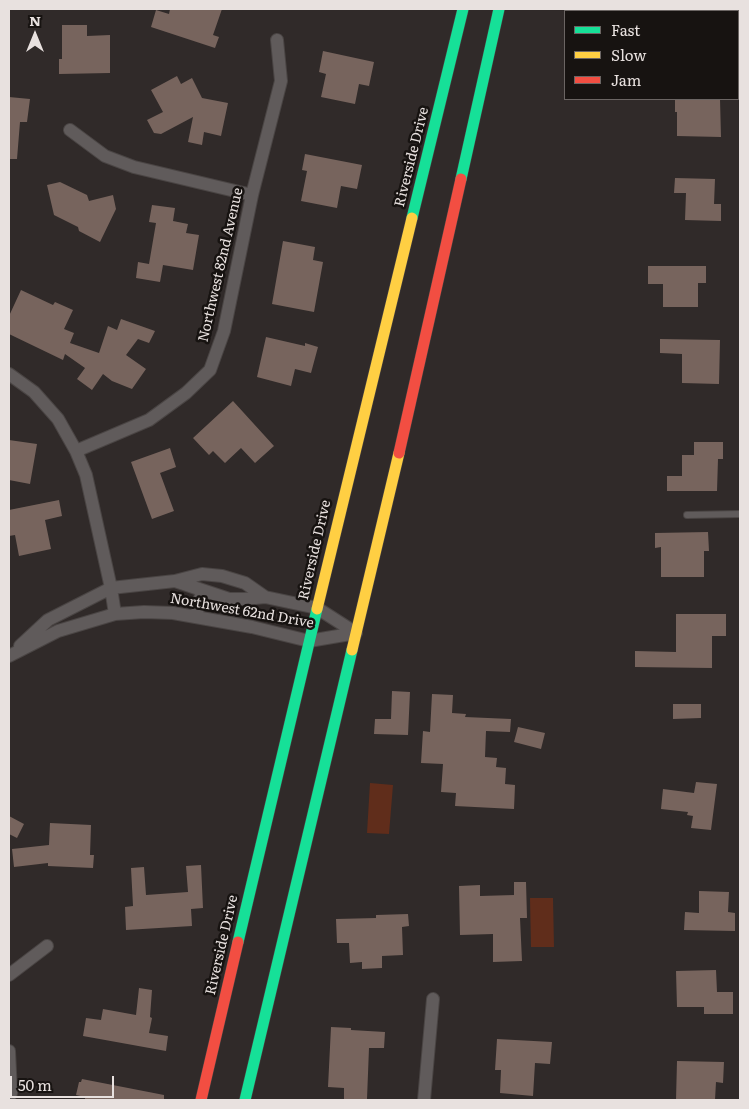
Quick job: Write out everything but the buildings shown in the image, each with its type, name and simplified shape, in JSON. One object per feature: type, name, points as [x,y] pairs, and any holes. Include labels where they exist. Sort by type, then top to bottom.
[{"type":"street","name":"Riverside Drive","points":[[201,1100],[309,641],[463,9]]},
{"type":"street","points":[[245,1100],[400,449],[499,9]]},
{"type":"street","name":"Northwest 82nd Avenue","points":[[76,451],[150,420],[186,393],[210,370],[224,331],[252,196],[281,81],[276,40]]},
{"type":"street","points":[[70,130],[105,156],[134,167],[252,196]]},
{"type":"street","points":[[9,374],[34,392],[58,419],[76,451],[86,475],[115,614]]},
{"type":"street","name":"Northwest 62nd Drive","points":[[9,656],[48,620],[111,588],[175,580],[202,574],[222,576],[245,583],[265,597]]},
{"type":"street","name":"Northwest 62nd Drive","points":[[175,580],[229,598],[265,597],[317,608],[356,633]]},
{"type":"street","points":[[196,617],[202,590]]},
{"type":"street","name":"Northwest 62nd Drive","points":[[9,656],[58,631],[115,614],[154,612],[196,617],[252,627],[309,641],[356,633]]},
{"type":"street","points":[[9,975],[47,946]]},
{"type":"street","points":[[424,1100],[433,999]]},
{"type":"street","points":[[9,1051],[11,1093],[9,1098]]},
{"type":"lane","points":[[687,514],[740,514]]},
{"type":"shaded area","points":[[370,783],[393,785],[389,834],[367,833]]},
{"type":"shaded area","points":[[530,898],[553,898],[554,947],[531,947]]},
{"type":"traffic: fast","points":[[412,218],[463,9]]},
{"type":"traffic: fast","points":[[461,179],[499,9]]},
{"type":"traffic: fast","points":[[238,942],[317,609]]},
{"type":"traffic: fast","points":[[245,1100],[352,650]]},
{"type":"traffic: slow","points":[[317,609],[412,218]]},
{"type":"traffic: slow","points":[[352,650],[399,453]]},
{"type":"traffic: jam","points":[[399,453],[461,179]]},
{"type":"traffic: jam","points":[[201,1100],[238,942]]}]
